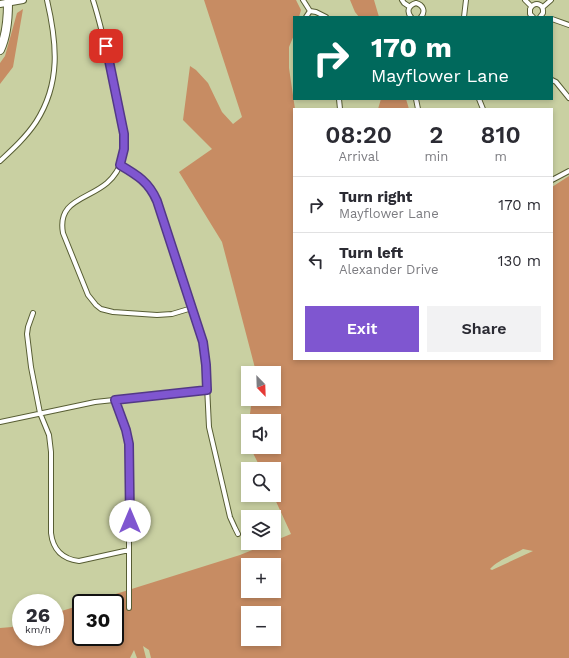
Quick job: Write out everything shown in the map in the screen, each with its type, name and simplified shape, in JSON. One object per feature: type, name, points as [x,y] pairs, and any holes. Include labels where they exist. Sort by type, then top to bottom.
[{"type":"highway","points":[[0,50],[6,29],[4,3]]},
{"type":"street","points":[[4,3],[23,0]]},
{"type":"street","points":[[0,161],[36,122],[51,88],[55,66],[55,54],[53,31],[47,0]]},
{"type":"street","points":[[93,0],[102,31],[124,134],[124,149],[120,165],[107,183],[71,205],[62,218],[63,233],[88,295],[101,309],[113,312],[165,315],[192,308]]},
{"type":"street","points":[[303,0],[310,11],[324,16]]},
{"type":"street","points":[[402,0],[410,7]]},
{"type":"street","points":[[464,16],[466,0]]},
{"type":"street","points":[[525,0],[531,6]]},
{"type":"street","points":[[543,7],[551,0]]},
{"type":"street","points":[[410,16],[408,12],[413,4],[421,5],[424,10],[424,14],[422,16]]},
{"type":"street","points":[[531,6],[533,4],[538,4],[543,7]]},
{"type":"street","points":[[531,6],[529,12],[532,16]]},
{"type":"street","points":[[543,7],[543,16]]},
{"type":"street","points":[[307,16],[310,11]]},
{"type":"street","points":[[553,19],[569,25]]},
{"type":"street","points":[[553,80],[556,82],[569,98]]},
{"type":"street","points":[[120,165],[143,180],[154,194],[203,342],[208,414],[212,440],[230,517],[238,534]]},
{"type":"street","points":[[553,179],[569,171]]},
{"type":"street","points":[[32,313],[27,334],[31,367],[40,413],[51,443],[52,539],[57,550],[66,558],[73,561],[129,550]]},
{"type":"street","points":[[0,422],[95,402],[207,390]]},
{"type":"street","points":[[115,400],[126,430],[129,444],[129,608]]},
{"type":"shaded area","points":[[204,0],[296,0],[301,10],[299,16],[293,16],[293,37],[289,47],[289,68],[295,108],[293,108],[293,360],[553,360],[553,186],[569,176],[569,658],[151,658],[149,650],[143,646],[146,658],[137,658],[134,650],[130,658],[0,658],[0,628],[12,627],[12,646],[64,646],[64,610],[72,608],[72,646],[124,646],[124,594],[116,594],[252,550],[281,550],[281,538],[291,534],[276,502],[281,502],[281,462],[258,462],[254,454],[281,454],[281,414],[250,414],[251,406],[281,406],[281,366],[254,366],[222,242],[179,172],[212,149],[183,120],[190,66],[196,70],[208,83],[222,112],[233,124],[242,117]],"holes":[[[523,549],[533,551],[492,570],[490,569],[501,560]]]},
{"type":"shaded area","points":[[350,0],[374,0],[379,16],[358,16]]},
{"type":"shaded area","points":[[23,9],[13,67],[0,84],[0,63],[5,56],[17,13]]},
{"type":"shaded area","points":[[381,100],[406,100],[409,108],[378,108]]},
{"type":"route","points":[[106,46],[124,134],[123,157],[120,165],[136,174],[149,186],[154,194],[203,342],[206,365],[207,390],[115,400],[126,430],[129,444],[130,521]]}]
